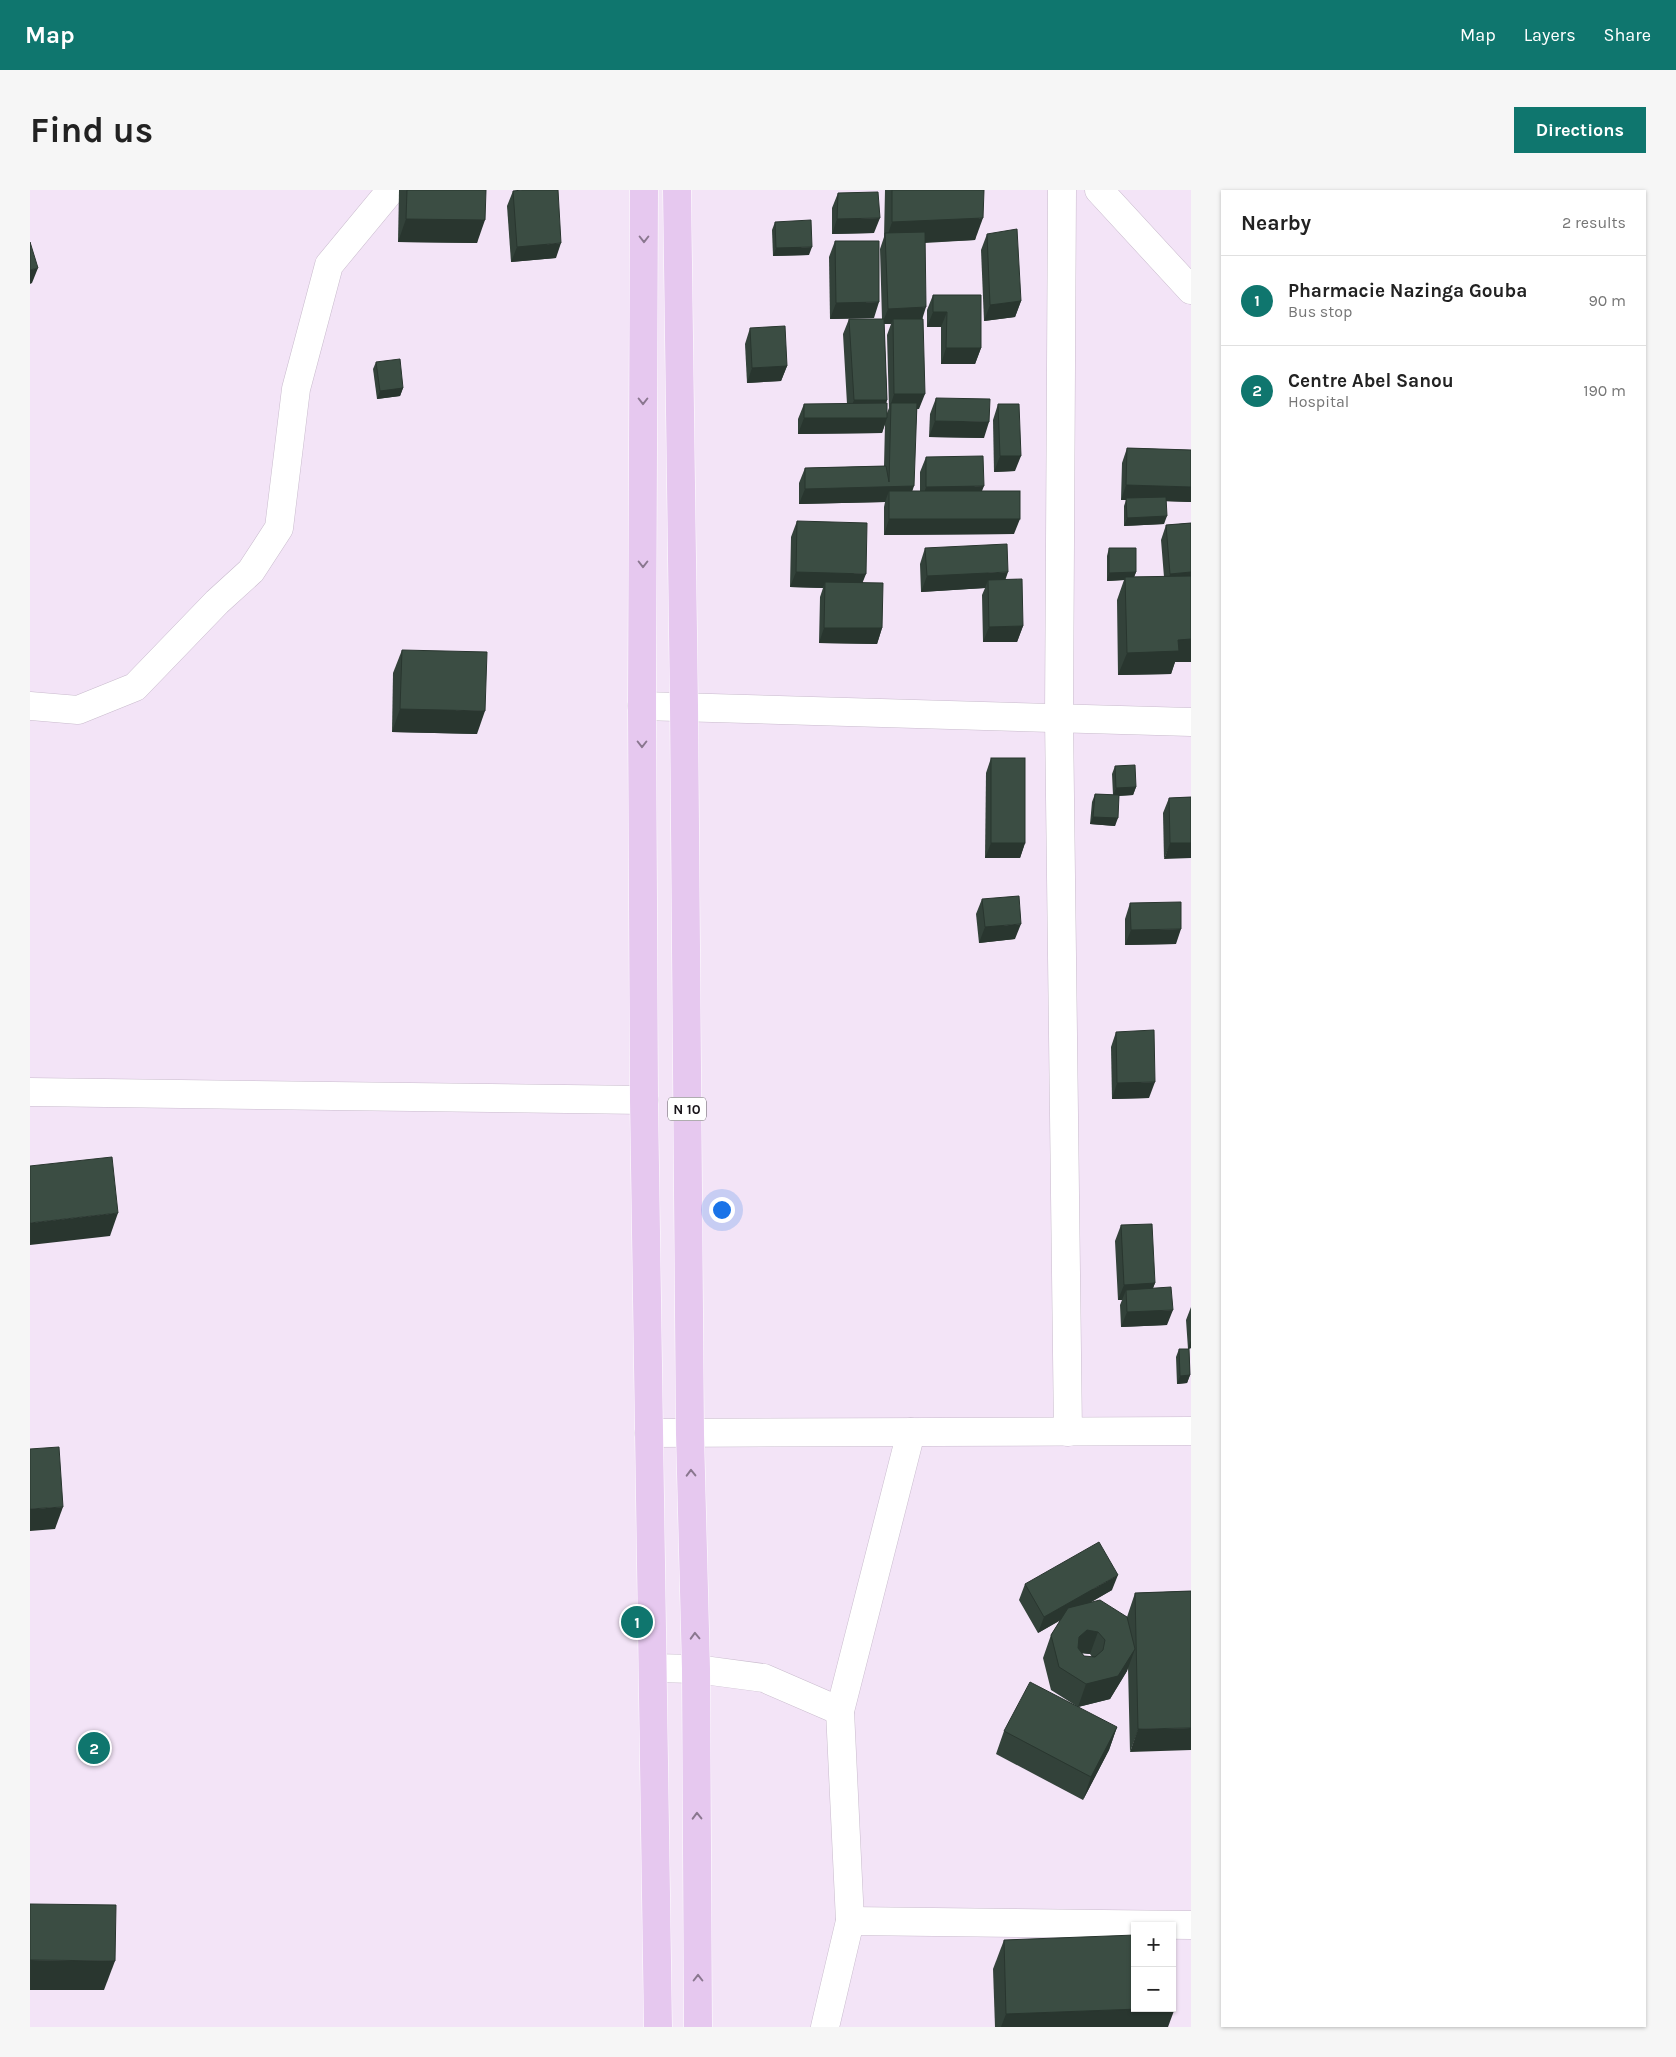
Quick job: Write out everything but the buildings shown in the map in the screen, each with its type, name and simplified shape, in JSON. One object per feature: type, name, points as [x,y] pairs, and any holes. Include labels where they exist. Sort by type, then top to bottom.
[{"type":"main road","points":[[644,190],[642,706],[644,1100],[658,2027]]},
{"type":"main road","name":"N 10","points":[[677,190],[684,706],[690,1434],[696,1669],[698,2027]]},
{"type":"street","points":[[30,706],[78,710],[135,687],[217,602],[251,571],[279,528],[296,389],[329,265],[391,190]]},
{"type":"street","points":[[1062,190],[1059,718],[1068,1432]]},
{"type":"street","points":[[1099,190],[1191,290]]},
{"type":"street","points":[[642,706],[1191,722]]},
{"type":"street","points":[[30,1092],[644,1100]]},
{"type":"street","points":[[649,1433],[1191,1431]]},
{"type":"street","points":[[825,2027],[850,1921],[840,1711],[911,1432]]},
{"type":"street","points":[[653,1668],[696,1669],[764,1678],[840,1711]]},
{"type":"street","points":[[850,1921],[1191,1925]]},
{"type":"place","name":"Pharmacie Nazinga Gouba","points":[[637,1622]]},
{"type":"place","name":"Centre Abel Sanou","points":[[94,1748]]}]
